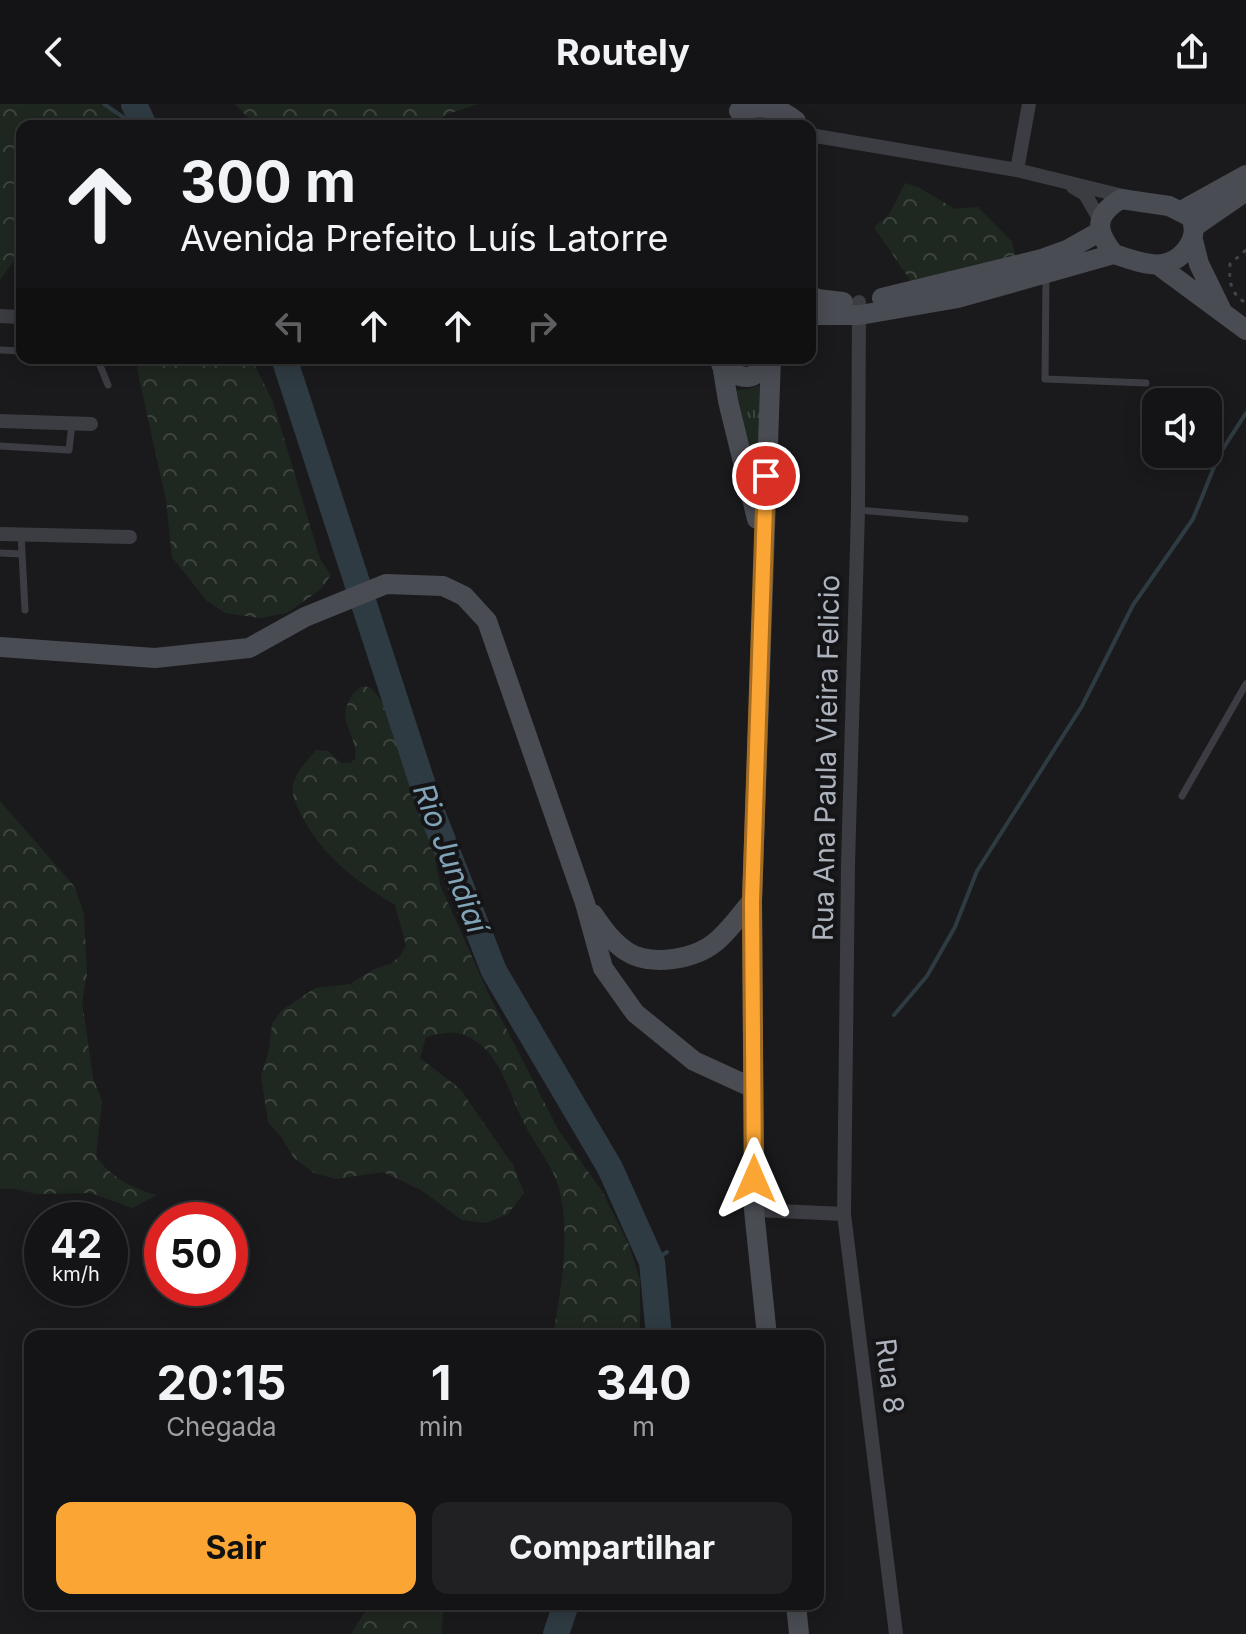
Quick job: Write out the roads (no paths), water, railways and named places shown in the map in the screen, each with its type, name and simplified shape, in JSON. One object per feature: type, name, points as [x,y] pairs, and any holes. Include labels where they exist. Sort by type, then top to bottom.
[{"type":"main road","points":[[739,114],[749,108],[769,107],[798,120]]},
{"type":"main road","points":[[1158,265],[1175,262],[1190,226],[1246,175]]},
{"type":"main road","points":[[1190,226],[1246,191]]},
{"type":"main road","points":[[816,297],[860,308],[1042,259],[1067,250],[1100,226],[1108,206],[1121,199],[1137,200],[1190,226]]},
{"type":"main road","points":[[1100,226],[1114,254]]},
{"type":"main road","points":[[1190,226],[1199,264],[1223,313]]},
{"type":"main road","points":[[816,314],[958,298],[1114,254],[1158,265],[1246,330]]},
{"type":"main road","points":[[719,364],[764,554]]},
{"type":"main road","points":[[723,364],[735,375],[747,378],[759,374],[767,364]]},
{"type":"main road","points":[[766,1330],[754,1210],[752,901],[771,364]]},
{"type":"main road","points":[[0,647],[155,658],[249,648],[305,617],[386,584],[443,586],[464,596],[487,621],[585,903],[603,968],[635,1013],[694,1061],[753,1088]]},
{"type":"main road","points":[[585,903],[608,936],[627,952],[644,960],[685,958],[717,941],[752,901]]},
{"type":"main road","points":[[797,1610],[799,1634]]},
{"type":"street","points":[[1017,170],[1029,104]]},
{"type":"street","points":[[816,125],[1137,200]]},
{"type":"street","points":[[1062,181],[1085,194],[1100,226]]},
{"type":"street","name":"Rua Ana Paula Vieira Felicio","points":[[844,1214],[860,308]]},
{"type":"street","points":[[0,421],[91,424]]},
{"type":"street","points":[[0,534],[130,537]]},
{"type":"street","points":[[754,1210],[844,1214]]},
{"type":"street","name":"Rua 8","points":[[844,1214],[896,1634]]},
{"type":"lane","points":[[1046,275],[1045,379],[1146,383]]},
{"type":"lane","points":[[99,364],[108,385]]},
{"type":"lane","points":[[0,446],[69,450],[72,424]]},
{"type":"lane","points":[[858,510],[965,519]]},
{"type":"lane","points":[[21,534],[25,610]]},
{"type":"lane","points":[[0,553],[22,554]]},
{"type":"lane","points":[[1182,796],[1246,684]]},
{"type":"waterway","points":[[104,104],[127,120]]},
{"type":"waterway","name":"Rio Jundiaí","points":[[134,104],[141,120]]},
{"type":"waterway","name":"Rio Jundiaí","points":[[286,364],[431,810],[494,971],[610,1168],[652,1262],[658,1330]]},
{"type":"waterway","points":[[894,1015],[927,976],[955,927],[977,871],[1082,706],[1133,605],[1193,519],[1219,455],[1246,413]]},
{"type":"waterway","points":[[652,1262],[667,1252]]},
{"type":"waterway","name":"Rio Jundiaí","points":[[556,1634],[564,1610]]}]
